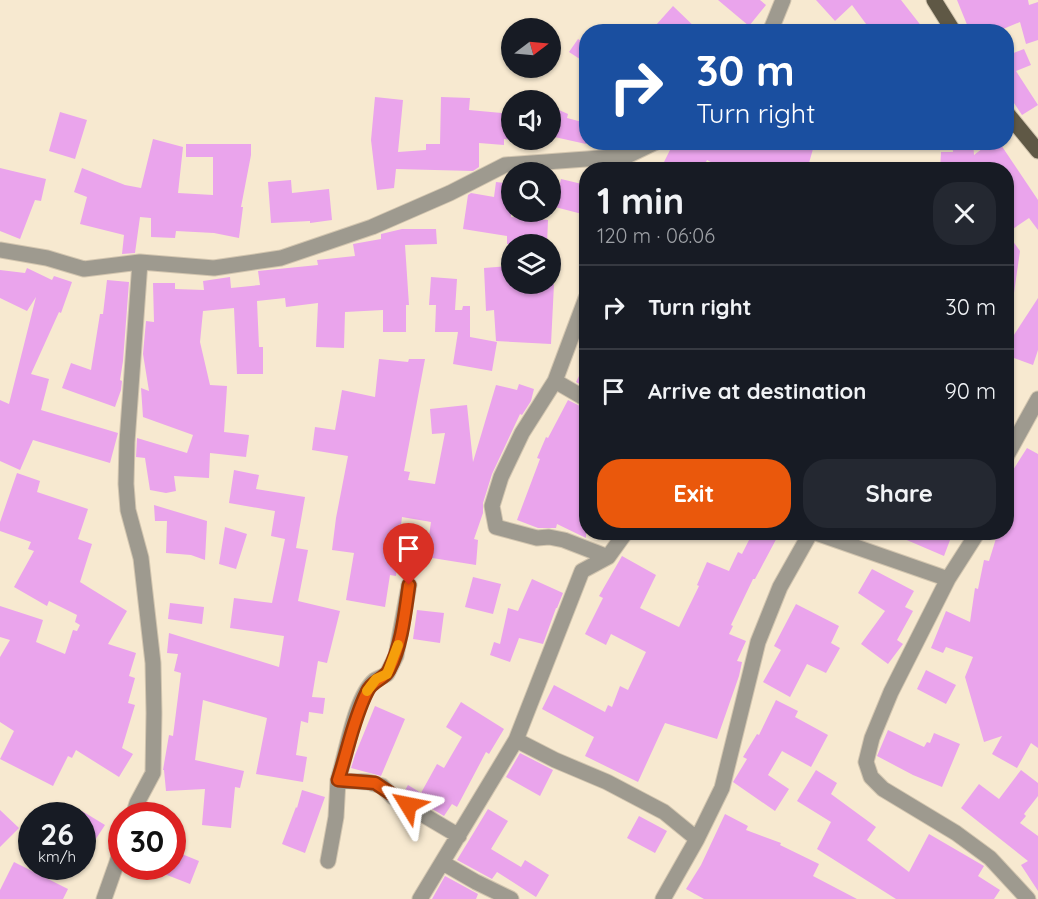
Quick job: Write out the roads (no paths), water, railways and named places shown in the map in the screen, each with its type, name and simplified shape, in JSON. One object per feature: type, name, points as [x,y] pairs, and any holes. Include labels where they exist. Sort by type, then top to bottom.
[{"type":"main road","points":[[934,0],[949,24]]},
{"type":"main road","points":[[1014,122],[1038,151]]},
{"type":"street","points":[[773,24],[783,0]]},
{"type":"street","points":[[635,162],[638,151]]},
{"type":"street","points":[[0,250],[47,258],[84,269],[140,262],[214,268],[281,258],[372,227],[450,193],[505,165],[627,156],[638,151]]},
{"type":"street","points":[[138,802],[153,773],[154,713],[153,663],[141,558],[128,510],[126,484],[126,442],[140,262]]},
{"type":"street","points":[[579,317],[555,381],[522,433],[501,477],[492,506],[496,527],[537,538],[549,537],[564,540],[608,557]]},
{"type":"street","points":[[555,381],[579,395]]},
{"type":"street","points":[[1014,442],[1038,399]]},
{"type":"street","points":[[420,899],[516,741],[582,571],[608,557],[620,540]]},
{"type":"street","points":[[668,897],[722,788],[758,642],[780,587],[807,540]]},
{"type":"street","points":[[835,540],[948,579]]},
{"type":"street","points":[[973,540],[948,579],[891,692],[872,738],[866,762],[871,777],[883,789],[956,833],[990,858],[1028,899]]},
{"type":"street","points":[[328,861],[336,817],[338,780],[354,721],[368,689],[376,679],[387,674],[396,656],[409,585]]},
{"type":"street","points":[[516,741],[607,782],[664,812],[697,839]]},
{"type":"street","points":[[338,780],[368,782],[382,786],[393,797],[459,836]]},
{"type":"street","points":[[443,863],[511,899]]},
{"type":"street","points":[[104,899],[111,880]]}]
